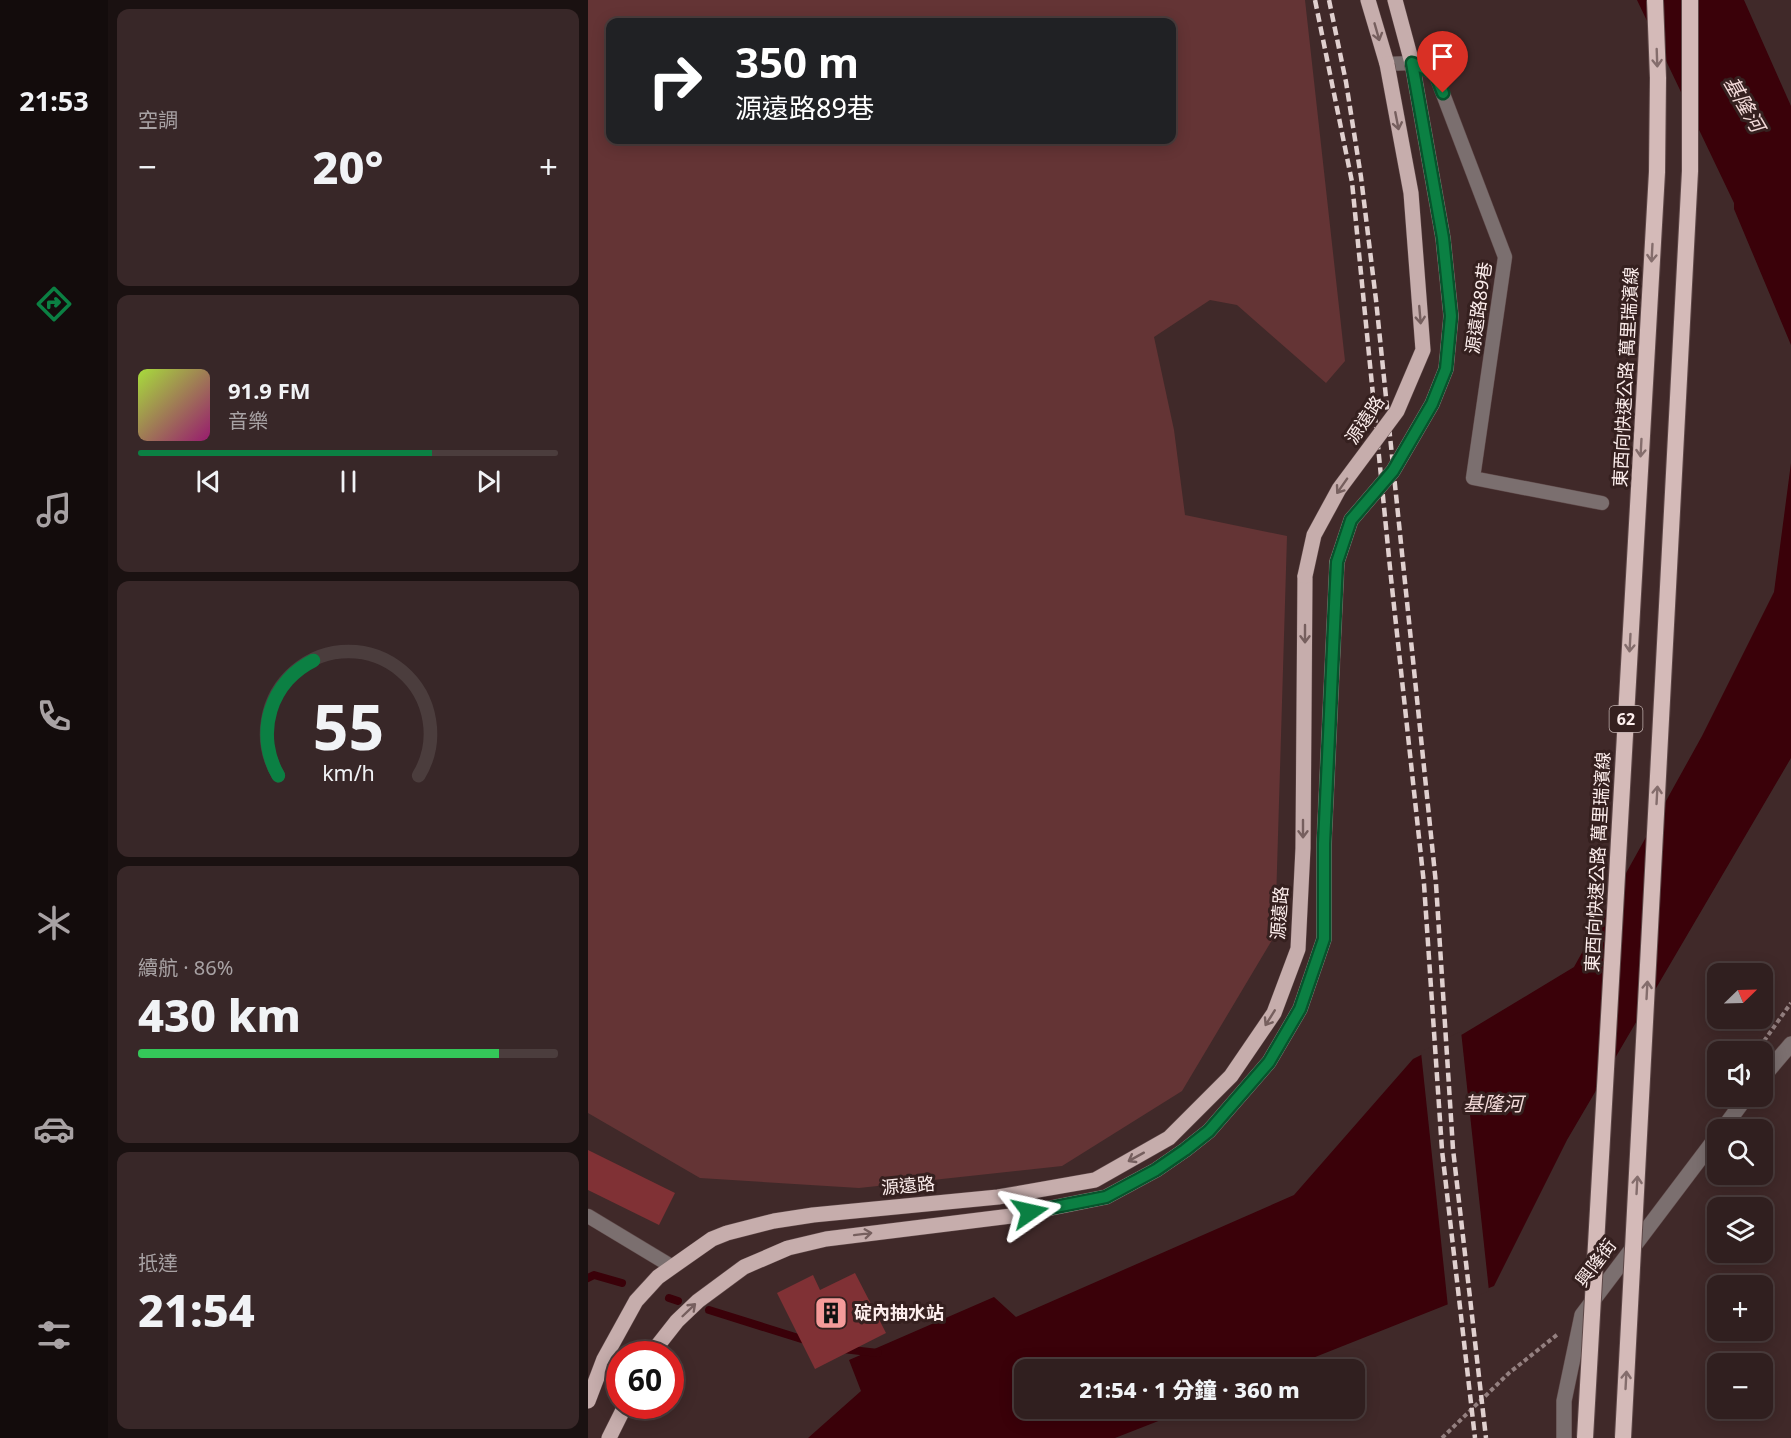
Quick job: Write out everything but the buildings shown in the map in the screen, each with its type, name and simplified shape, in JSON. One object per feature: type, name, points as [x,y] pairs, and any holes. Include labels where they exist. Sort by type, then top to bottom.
[{"type":"highway","name":"東西向快速公路 萬里瑞濱線","points":[[1585,1438],[1657,172],[1658,78],[1655,0]]},
{"type":"highway","name":"62","points":[[1623,1438],[1690,171],[1690,0]]},
{"type":"main road","name":"源遠路","points":[[588,1401],[604,1359],[636,1301],[658,1276],[712,1239],[774,1221],[813,1215],[998,1197],[1095,1180],[1170,1138],[1231,1076],[1274,1012],[1298,949],[1303,848],[1305,576],[1314,535],[1339,489],[1397,411],[1423,350],[1411,193],[1387,64],[1368,0]]},
{"type":"main road","points":[[661,1341],[677,1321],[698,1301],[744,1267],[788,1248],[826,1239],[1011,1216],[1106,1197],[1156,1170],[1209,1131],[1269,1062],[1300,1009],[1324,939],[1324,844],[1337,562],[1351,520],[1393,471],[1432,404],[1446,369],[1451,316],[1443,238],[1412,63],[1395,0]]},
{"type":"main road","points":[[609,1438],[618,1419]]},
{"type":"street","points":[[1773,1065],[1791,1044]]},
{"type":"street","points":[[1730,1119],[1740,1107]]},
{"type":"street","name":"興隆街","points":[[1564,1438],[1564,1401],[1582,1315],[1707,1150]]},
{"type":"lane","points":[[1387,64],[1412,63]]},
{"type":"lane","name":"源遠路89巷","points":[[1412,63],[1435,73],[1505,257],[1473,478],[1602,504]]},
{"type":"lane","points":[[588,1216],[671,1266]]},
{"type":"path","points":[[1765,1041],[1791,1003]]},
{"type":"path","points":[[1442,1438],[1509,1373],[1582,1315]]},
{"type":"shaded area","points":[[588,0],[1305,0],[1345,361],[1326,383],[1237,305],[1210,300],[1154,337],[1174,430],[1185,515],[1287,536],[1275,935],[1182,1091],[1062,1166],[859,1188],[700,1178],[588,1113]]},
{"type":"water","name":"基隆河","points":[[1637,0],[1744,0],[1791,106],[1791,345],[1734,209],[1734,203]]},
{"type":"water","name":"基隆河","points":[[1791,463],[1791,758],[1567,1140],[1494,1286],[1310,1359],[1014,1359],[1014,1419],[1163,1419],[1115,1438],[808,1438],[861,1391],[849,1360],[994,1297],[1016,1317],[1294,1195],[1413,1059],[1463,1034],[1574,967],[1702,736],[1774,592]]},
{"type":"pier","points":[[1461,1031],[1489,1291],[1448,1307],[1421,1052]]},
{"type":"waterway","points":[[588,1278],[594,1275],[622,1283]]},
{"type":"waterway","points":[[669,1298],[678,1301]]},
{"type":"waterway","points":[[709,1310],[808,1341]]},
{"type":"waterway","points":[[843,1349],[878,1353]]},
{"type":"railway","points":[[1315,0],[1352,182],[1424,884],[1442,1150],[1475,1438]]},
{"type":"railway","points":[[1329,0],[1346,82],[1361,177],[1376,300],[1436,884],[1453,1149],[1486,1438]]},
{"type":"place","name":"碇內抽水站","points":[[831,1313]]},
{"type":"route","points":[[1030,1212],[1106,1197],[1156,1170],[1185,1150],[1209,1131],[1269,1062],[1300,1009],[1324,939],[1324,844],[1337,562],[1351,520],[1393,471],[1432,404],[1446,369],[1451,316],[1443,238],[1412,63],[1435,73],[1443,93]]}]
